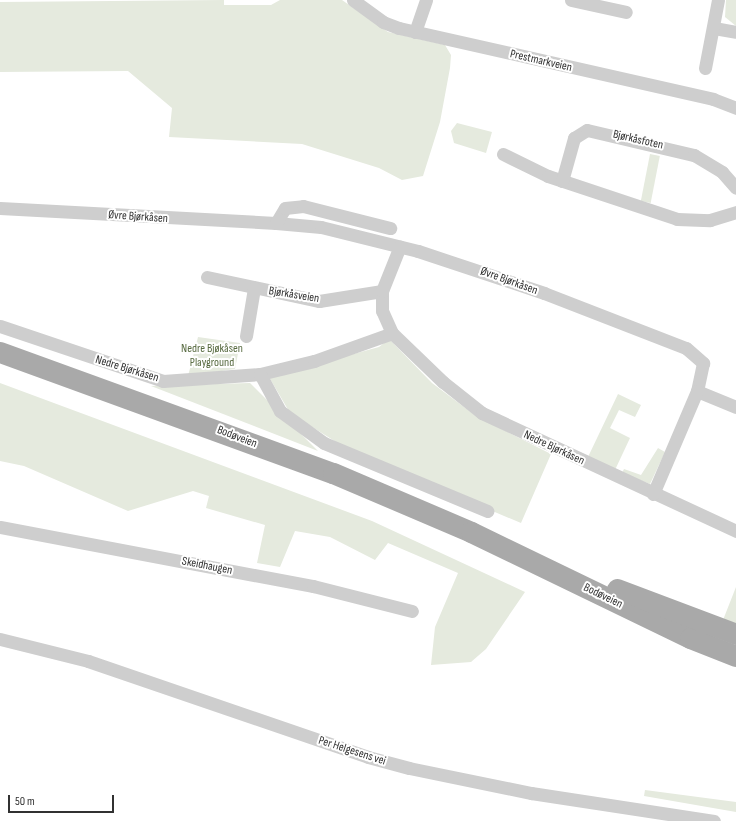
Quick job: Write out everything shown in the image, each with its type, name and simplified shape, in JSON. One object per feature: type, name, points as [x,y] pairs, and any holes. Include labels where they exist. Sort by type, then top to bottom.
[{"type":"main road","name":"Bodøveien","points":[[0,352],[326,471],[471,532],[736,634]]},
{"type":"main road","name":"Bodøveien","points":[[471,532],[690,638],[736,656]]},
{"type":"street","name":"Prestmarkveien","points":[[353,0],[383,22],[415,32],[713,99],[736,108]]},
{"type":"street","points":[[415,32],[426,0]]},
{"type":"street","points":[[571,0],[626,12]]},
{"type":"street","points":[[705,68],[714,28],[718,0]]},
{"type":"street","points":[[714,28],[736,32]]},
{"type":"street","name":"Bjørkåsfoten","points":[[562,181],[574,138],[587,130],[694,155],[722,172],[736,188]]},
{"type":"street","points":[[503,154],[562,181],[677,219],[710,220],[736,212]]},
{"type":"street","points":[[276,223],[285,208],[303,206],[390,228]]},
{"type":"street","name":"Øvre Bjørkåsen","points":[[0,208],[276,223],[321,227],[400,246],[478,269],[686,348],[703,363],[697,391],[654,494]]},
{"type":"street","name":"Nedre Bjørkåsen","points":[[400,246],[382,291],[382,311],[392,333],[443,382],[482,413],[736,531]]},
{"type":"street","name":"Bjørkåsveien","points":[[207,277],[254,288],[319,300],[382,291]]},
{"type":"street","points":[[246,336],[254,288]]},
{"type":"street","name":"Nedre Bjørkåsen","points":[[0,326],[162,381],[260,374],[314,361],[392,333]]},
{"type":"street","points":[[260,374],[280,411],[324,443],[488,511]]},
{"type":"street","points":[[697,391],[736,407]]},
{"type":"street","name":"Skeidhaugen","points":[[0,527],[313,586],[412,611]]},
{"type":"street","name":"Per Helgesens vei","points":[[0,639],[95,663],[402,766],[531,793],[714,821]]},
{"type":"green space","points":[[224,0],[224,5],[271,5],[280,0],[342,0],[388,32],[445,45],[451,55],[450,68],[440,122],[423,176],[402,180],[379,168],[302,144],[169,137],[172,108],[128,71],[0,72],[0,2]]},
{"type":"green space","points":[[726,0],[736,0],[736,26],[725,17]]},
{"type":"green space","points":[[457,123],[492,132],[486,153],[454,143],[451,131]]},
{"type":"green space","points":[[650,154],[660,156],[651,203],[641,201]]},
{"type":"green space","name":"Nedre Bjøkåsen Playground","points":[[198,337],[240,343],[235,369],[188,376]]},
{"type":"green space","points":[[389,339],[432,383],[476,416],[551,454],[521,523],[352,452],[290,413],[269,377],[379,347]]},
{"type":"green space","points":[[0,383],[372,521],[525,592],[486,649],[471,662],[431,665],[435,627],[458,573],[388,543],[375,560],[330,537],[295,531],[280,567],[257,563],[265,525],[206,508],[209,496],[193,491],[128,511],[24,466],[0,461]]},
{"type":"green space","points":[[250,383],[318,451],[151,386]]},
{"type":"green space","points":[[618,394],[641,405],[635,417],[619,410],[610,428],[630,438],[615,470],[588,457]]},
{"type":"green space","points":[[658,448],[665,452],[650,484],[622,473],[624,469],[641,475]]},
{"type":"green space","points":[[736,587],[736,625],[723,620]]},
{"type":"green space","points":[[645,790],[736,802],[736,812],[644,796]]}]
